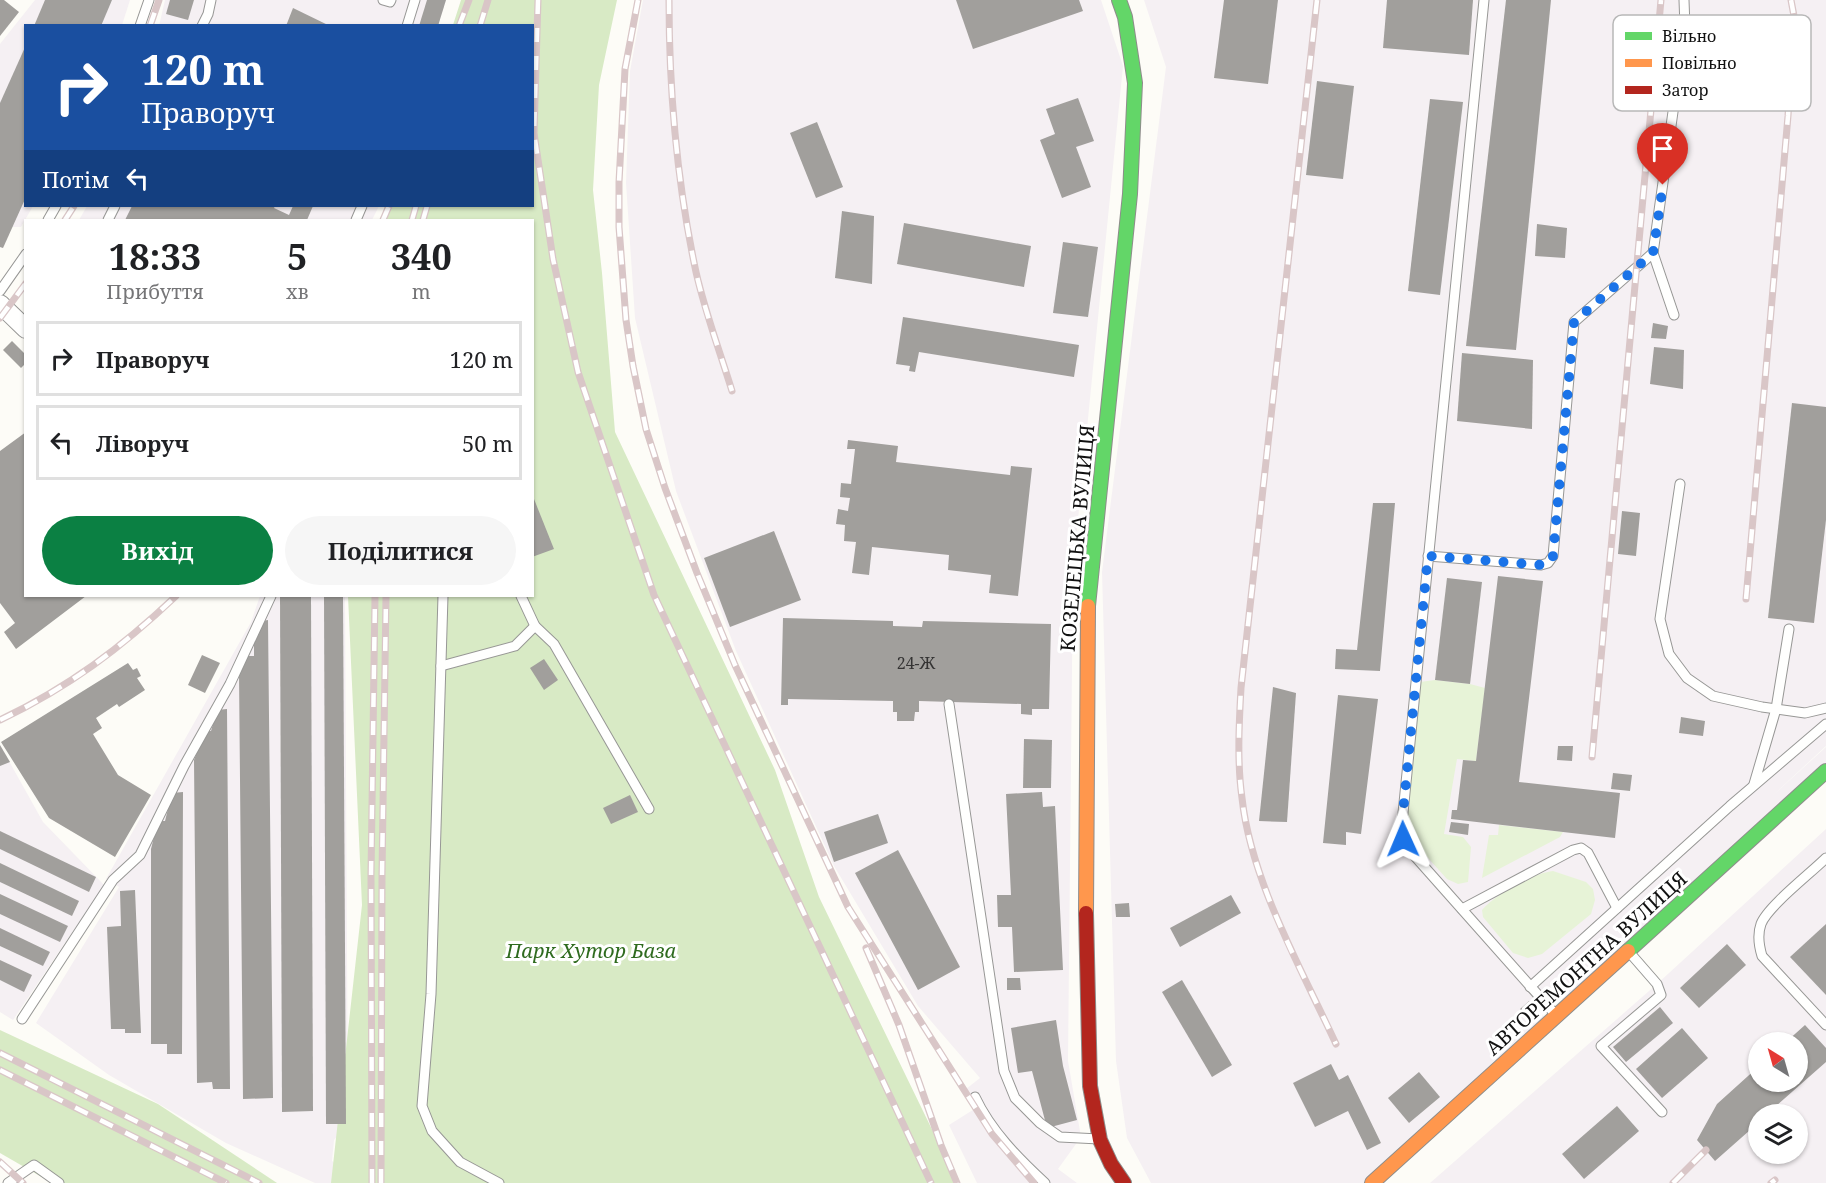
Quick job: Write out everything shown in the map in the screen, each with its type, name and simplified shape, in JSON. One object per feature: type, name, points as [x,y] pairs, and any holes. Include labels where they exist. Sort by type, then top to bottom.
[{"type":"street","name":"КОЗЕЛЕЦЬКА ВУЛИЦЯ","points":[[1119,0],[1125,17],[1135,83],[1128,206],[1087,614],[1086,960],[1090,1086],[1100,1140],[1124,1183]]},
{"type":"street","points":[[0,304],[24,326]]},
{"type":"street","name":"АВТОРЕМОНТНА ВУЛИЦЯ","points":[[1372,1183],[1826,771]]},
{"type":"lane","points":[[142,24],[149,0]]},
{"type":"lane","points":[[203,24],[211,0]]},
{"type":"lane","points":[[383,0],[390,2],[391,0]]},
{"type":"lane","points":[[408,24],[415,0]]},
{"type":"lane","points":[[1484,0],[1402,823],[1403,839],[1412,853],[1557,1016]]},
{"type":"lane","points":[[1684,0],[1685,15]]},
{"type":"lane","points":[[1673,111],[1653,253],[1674,315]]},
{"type":"lane","points":[[1428,556],[1548,564],[1553,556],[1574,322],[1653,253]]},
{"type":"lane","points":[[0,291],[24,257]]},
{"type":"lane","points":[[1680,484],[1660,619],[1669,654],[1687,678],[1713,696],[1805,713],[1826,708]]},
{"type":"lane","points":[[22,1019],[114,880],[140,855],[184,766],[230,684],[271,597]]},
{"type":"lane","points":[[443,597],[431,994],[423,1106],[432,1131],[460,1162],[500,1183]]},
{"type":"lane","points":[[521,597],[535,626],[554,644],[649,808]]},
{"type":"lane","points":[[441,666],[515,646],[535,626]]},
{"type":"lane","points":[[1754,786],[1776,709],[1789,629]]},
{"type":"lane","points":[[949,704],[1004,1071],[1015,1098],[1040,1124],[1060,1137],[1100,1140]]},
{"type":"lane","points":[[1530,987],[1826,724]]},
{"type":"lane","points":[[1462,909],[1573,850],[1581,848],[1588,853],[1617,908]]},
{"type":"lane","points":[[1826,858],[1766,914],[1758,935],[1762,956],[1826,1026]]},
{"type":"lane","points":[[1629,951],[1657,984],[1661,996],[1601,1046],[1662,1112]]},
{"type":"lane","points":[[975,1097],[985,1118],[1026,1166],[1045,1183]]},
{"type":"lane","points":[[8,1183],[33,1165],[59,1183]]},
{"type":"shaded area","points":[[35,0],[130,0],[122,24],[24,24],[24,207],[32,207],[21,227],[12,227],[3,248],[0,247],[0,44]]},
{"type":"shaded area","points":[[165,0],[446,0],[438,24],[159,24]]},
{"type":"shaded area","points":[[643,0],[1101,0],[1123,66],[1073,570],[1068,1061],[1081,1137],[1058,1169],[1077,1183],[977,1183],[949,1125],[976,1108],[966,1089],[980,1078],[918,1006],[834,866],[736,651],[676,491],[635,318],[626,183],[630,71]]},
{"type":"shaded area","points":[[1144,0],[1826,0],[1826,746],[1770,798],[1826,747],[1826,777],[1573,1010],[1558,994],[1539,1011],[1548,1021],[1379,1183],[1151,1183],[1127,1138],[1116,1061],[1102,572],[1166,67]]},
{"type":"shaded area","points":[[86,207],[378,207],[372,219],[80,219]]},
{"type":"shaded area","points":[[260,597],[345,597],[348,1124],[334,1140],[332,1161],[339,1166],[336,1183],[315,1183],[226,1143],[109,1075],[36,1023],[119,887],[106,879],[251,622]]},
{"type":"shaded area","points":[[0,745],[43,822],[104,885],[13,1020],[0,1012]]},
{"type":"shaded area","points":[[1826,829],[1826,1183],[1430,1183],[1657,984]]},
{"type":"green space","name":"Парк Хутор База","points":[[461,0],[617,0],[599,85],[593,190],[615,432],[775,770],[819,897],[958,1183],[331,1183],[362,905],[348,597],[534,597],[534,219],[381,219],[385,207],[534,207],[534,24],[453,24]]},
{"type":"green space","points":[[1435,680],[1485,688],[1476,761],[1457,759],[1444,834],[1463,837],[1471,847],[1468,882],[1458,884],[1447,879],[1410,838],[1405,811],[1420,682]]},
{"type":"green space","points":[[1499,825],[1563,832],[1560,837],[1482,878],[1489,835],[1498,835]]},
{"type":"green space","points":[[1553,871],[1586,882],[1593,889],[1595,900],[1591,914],[1542,954],[1528,958],[1513,953],[1483,917],[1482,910],[1515,886],[1535,876]]},
{"type":"green space","points":[[0,1030],[158,1104],[277,1183],[52,1183],[0,1153]]},
{"type":"building","points":[[0,0],[4,0],[19,12],[0,36]]},
{"type":"building","points":[[45,0],[112,0],[102,24],[35,24]]},
{"type":"building","points":[[170,0],[194,0],[188,20],[166,14]]},
{"type":"building","points":[[427,0],[446,0],[439,24],[420,24]]},
{"type":"building","points":[[956,0],[1079,0],[1083,11],[973,49]]},
{"type":"building","points":[[1224,0],[1278,0],[1268,84],[1214,78]]},
{"type":"building","points":[[1387,0],[1473,0],[1469,55],[1383,48]]},
{"type":"building","points":[[1506,0],[1551,0],[1516,350],[1466,346]]},
{"type":"building","points":[[293,8],[326,24],[287,24]]},
{"type":"building","points":[[24,49],[24,201],[3,248],[0,247],[0,103]]},
{"type":"building","points":[[1317,81],[1354,86],[1343,179],[1306,175]]},
{"type":"building","points":[[1078,98],[1094,141],[1076,147],[1091,187],[1062,198],[1040,140],[1055,134],[1046,109]]},
{"type":"building","points":[[1430,99],[1463,102],[1440,295],[1408,291]]},
{"type":"building","points":[[817,122],[843,187],[816,198],[790,133]]},
{"type":"building","points":[[132,207],[274,207],[289,215],[293,207],[313,207],[307,219],[126,219]]},
{"type":"building","points":[[842,211],[874,216],[872,284],[835,278]]},
{"type":"building","points":[[904,223],[1031,246],[1024,287],[897,264]]},
{"type":"building","points":[[1537,224],[1567,228],[1565,258],[1535,256]]},
{"type":"building","points":[[1063,242],[1098,247],[1088,317],[1053,313]]},
{"type":"building","points":[[903,317],[1079,345],[1074,377],[919,352],[915,372],[909,371],[910,366],[896,364]]},
{"type":"building","points":[[1653,323],[1668,326],[1666,339],[1651,338]]},
{"type":"building","points":[[12,341],[24,353],[24,365],[21,368],[3,350]]},
{"type":"building","points":[[1654,347],[1684,350],[1683,389],[1650,384]]},
{"type":"building","points":[[1462,353],[1533,360],[1532,429],[1457,421]]},
{"type":"building","points":[[1792,403],[1826,407],[1826,520],[1814,623],[1768,618]]},
{"type":"building","points":[[24,433],[24,597],[85,597],[16,649],[4,632],[15,623],[0,603],[0,451]]},
{"type":"building","points":[[848,440],[898,446],[896,462],[1010,475],[1011,466],[1032,468],[1018,596],[989,593],[991,575],[948,570],[949,555],[872,547],[869,575],[852,573],[856,542],[844,541],[845,525],[836,524],[838,509],[848,511],[850,498],[840,497],[841,483],[851,484],[855,449],[847,449]]},
{"type":"building","points":[[534,499],[554,549],[534,556]]},
{"type":"building","points":[[1373,503],[1395,503],[1380,671],[1335,669],[1336,649],[1357,650]]},
{"type":"building","points":[[1622,511],[1640,513],[1636,556],[1618,554]]},
{"type":"building","points":[[774,531],[801,600],[730,627],[704,558]]},
{"type":"building","points":[[1498,576],[1543,581],[1519,782],[1620,793],[1615,838],[1451,819],[1452,810],[1457,810],[1463,760],[1476,761]]},
{"type":"building","points":[[1447,578],[1482,582],[1470,684],[1435,680]]},
{"type":"building","points":[[280,597],[311,597],[313,1111],[282,1112]]},
{"type":"building","points":[[324,597],[343,597],[346,1124],[326,1124]]},
{"type":"building","points":[[783,618],[893,621],[893,626],[922,627],[923,621],[1051,624],[1049,709],[1032,709],[1032,715],[1021,714],[1021,704],[919,701],[919,712],[915,712],[914,721],[897,721],[897,712],[893,712],[893,701],[788,699],[788,705],[781,705]]},
{"type":"building","points":[[268,620],[273,1098],[243,1099],[239,673],[245,656],[254,656],[254,639],[262,621]]},
{"type":"building","points":[[202,655],[220,663],[205,693],[188,685]]},
{"type":"building","points":[[544,659],[558,680],[544,690],[530,668]]},
{"type":"building","points":[[128,663],[133,670],[137,668],[141,676],[137,678],[145,690],[119,707],[117,704],[96,718],[102,728],[93,734],[118,775],[151,795],[115,857],[49,818],[1,742]]},
{"type":"building","points":[[1273,687],[1296,693],[1287,822],[1259,821]]},
{"type":"building","points":[[1338,695],[1378,699],[1361,834],[1346,832],[1346,845],[1323,843]]},
{"type":"building","points":[[227,709],[230,1089],[213,1089],[212,1082],[197,1083],[194,760],[205,731],[211,731],[217,710]]},
{"type":"building","points":[[1681,717],[1705,721],[1703,736],[1679,733]]},
{"type":"building","points":[[1024,739],[1052,740],[1051,788],[1023,788]]},
{"type":"building","points":[[0,745],[10,762],[0,766]]},
{"type":"building","points":[[1558,746],[1573,746],[1572,761],[1557,760]]},
{"type":"building","points":[[1613,773],[1632,775],[1630,791],[1611,789]]},
{"type":"building","points":[[183,792],[182,1054],[167,1054],[167,1044],[151,1044],[151,849],[158,821],[165,821],[172,793]]},
{"type":"building","points":[[1042,792],[1043,807],[1055,806],[1063,970],[1014,972],[1012,927],[998,927],[997,895],[1011,895],[1006,794]]},
{"type":"building","points":[[630,795],[638,812],[611,824],[603,808]]},
{"type":"building","points":[[878,814],[888,843],[834,862],[824,832]]},
{"type":"building","points":[[1451,822],[1469,824],[1468,835],[1449,832]]},
{"type":"building","points":[[0,831],[96,877],[89,892],[0,849]]},
{"type":"building","points":[[898,850],[960,967],[918,990],[855,873]]},
{"type":"building","points":[[0,863],[79,901],[72,916],[0,882]]},
{"type":"building","points":[[135,890],[141,1033],[125,1033],[125,1029],[111,1029],[107,927],[121,926],[120,891]]},
{"type":"building","points":[[0,894],[68,926],[60,942],[0,914]]},
{"type":"building","points":[[1231,895],[1241,913],[1180,947],[1170,928]]},
{"type":"building","points":[[1129,903],[1130,917],[1116,917],[1115,904]]},
{"type":"building","points":[[1826,924],[1826,995],[1790,957]]},
{"type":"building","points":[[0,928],[50,952],[43,966],[0,946]]},
{"type":"building","points":[[1727,944],[1746,965],[1699,1008],[1680,988]]},
{"type":"building","points":[[0,960],[32,975],[24,992],[0,980]]},
{"type":"building","points":[[1007,978],[1020,978],[1021,990],[1007,990]]},
{"type":"building","points":[[1182,980],[1232,1065],[1212,1077],[1162,992]]},
{"type":"building","points":[[1529,1001],[1536,1009],[1527,1017],[1520,1009]]},
{"type":"building","points":[[1660,1007],[1673,1023],[1626,1062],[1613,1047]]},
{"type":"building","points":[[1056,1020],[1063,1066],[1077,1120],[1047,1128],[1032,1071],[1018,1073],[1011,1028]]},
{"type":"building","points":[[1805,1025],[1826,1048],[1826,1062],[1808,1078],[1808,1032],[1797,1032]]},
{"type":"building","points":[[1682,1028],[1708,1058],[1662,1098],[1636,1069]]},
{"type":"building","points":[[1331,1064],[1339,1080],[1348,1075],[1381,1143],[1367,1150],[1348,1111],[1315,1127],[1293,1083]]},
{"type":"building","points":[[1419,1072],[1440,1097],[1409,1123],[1388,1098]]},
{"type":"building","points":[[1748,1076],[1748,1092],[1792,1092],[1778,1104],[1748,1104],[1748,1132],[1715,1161],[1697,1140],[1717,1104]]},
{"type":"building","points":[[1617,1106],[1639,1131],[1584,1179],[1562,1154]]},
{"type":"railway","points":[[151,24],[159,0]]},
{"type":"railway","points":[[460,24],[469,0]]},
{"type":"railway","points":[[481,24],[488,0]]},
{"type":"railway","points":[[538,0],[534,133],[553,259],[578,372],[654,595],[931,1183]]},
{"type":"railway","points":[[638,0],[625,69],[619,227],[626,320],[633,366],[646,429],[665,488],[735,665],[848,907],[992,1134],[1034,1183]]},
{"type":"railway","points":[[669,0],[673,103],[679,171],[689,238],[708,317],[732,391]]},
{"type":"railway","points":[[1317,0],[1241,688],[1239,757],[1240,784],[1247,829],[1266,892],[1293,955],[1336,1044]]},
{"type":"railway","points":[[1660,15],[1661,0]]},
{"type":"railway","points":[[1791,0],[1794,15]]},
{"type":"railway","points":[[1592,757],[1651,111]]},
{"type":"railway","points":[[1746,599],[1788,111]]},
{"type":"railway","points":[[66,219],[73,207]]},
{"type":"railway","points":[[383,219],[389,207]]},
{"type":"railway","points":[[412,219],[416,207]]},
{"type":"railway","points":[[423,219],[427,207]]},
{"type":"railway","points":[[0,318],[24,286]]},
{"type":"railway","points":[[0,720],[72,680],[135,633],[175,597]]},
{"type":"railway","points":[[372,1183],[371,875],[375,597]]},
{"type":"railway","points":[[381,1183],[386,597]]},
{"type":"railway","points":[[866,948],[899,1025],[941,1145],[957,1183]]},
{"type":"railway","points":[[0,1053],[259,1183]]},
{"type":"railway","points":[[0,1070],[226,1183]]},
{"type":"railway","points":[[1673,1183],[1706,1150]]},
{"type":"railway","points":[[0,1162],[23,1183]]},
{"type":"railway","points":[[1771,1183],[1775,1180]]},
{"type":"traffic: fast","points":[[1088,606],[1130,194],[1135,83],[1125,17],[1119,0]]},
{"type":"traffic: fast","points":[[1628,951],[1826,771]]},
{"type":"traffic: slow","points":[[1086,913],[1088,606]]},
{"type":"traffic: slow","points":[[1372,1183],[1628,951]]},
{"type":"traffic: jam","points":[[1086,913],[1090,1086],[1100,1140],[1111,1164],[1124,1183]]},
{"type":"route","points":[[1403,839],[1402,823],[1428,556],[1548,564],[1553,556],[1574,322],[1653,253],[1663,185]]}]
